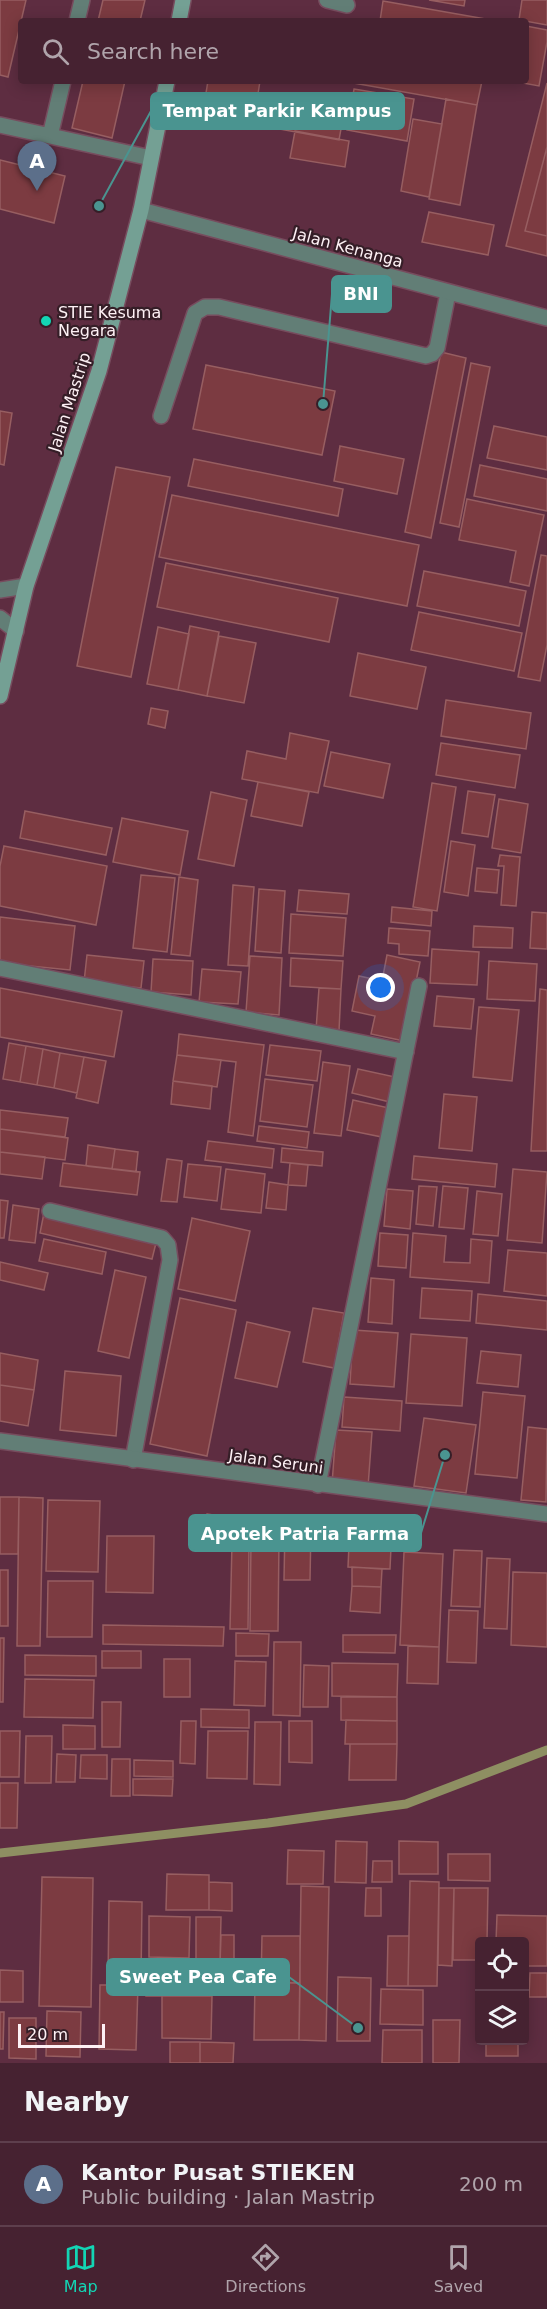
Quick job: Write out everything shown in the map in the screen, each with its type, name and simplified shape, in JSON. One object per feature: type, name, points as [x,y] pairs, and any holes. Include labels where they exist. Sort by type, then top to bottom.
[{"type":"main road","points":[[179,18],[183,0]]},
{"type":"main road","name":"Jalan Mastrip","points":[[0,696],[26,586],[99,371],[141,210],[166,84]]},
{"type":"street","points":[[78,18],[82,0]]},
{"type":"street","points":[[327,0],[347,5]]},
{"type":"street","points":[[50,136],[62,84]]},
{"type":"street","points":[[0,125],[151,158]]},
{"type":"street","name":"Jalan Kenanga","points":[[141,210],[547,318]]},
{"type":"street","points":[[161,416],[195,313],[205,307],[219,307],[426,356],[432,354],[437,348],[448,293]]},
{"type":"street","points":[[0,590],[26,586]]},
{"type":"street","points":[[0,618],[16,631]]},
{"type":"street","points":[[0,968],[405,1052]]},
{"type":"street","points":[[318,1485],[418,986]]},
{"type":"street","points":[[50,1211],[162,1238],[168,1245],[170,1260],[133,1460]]},
{"type":"street","name":"Jalan Seruni","points":[[0,1441],[547,1514]]},
{"type":"building","points":[[0,0],[26,0],[22,18],[18,18],[18,34],[8,77],[0,75]]},
{"type":"building","points":[[103,0],[145,0],[141,18],[99,18]]},
{"type":"building","points":[[429,0],[465,0],[464,6]]},
{"type":"building","points":[[522,0],[547,0],[547,25],[529,22],[529,18],[519,18]]},
{"type":"building","points":[[383,1],[480,18],[380,18]]},
{"type":"building","points":[[529,27],[547,30],[539,86],[528,84]]},
{"type":"building","points":[[547,83],[547,256],[506,246]]},
{"type":"building","points":[[82,84],[124,84],[112,138],[72,128]]},
{"type":"building","points":[[208,84],[260,84],[254,119],[203,111]]},
{"type":"building","points":[[359,84],[481,84],[477,105]]},
{"type":"building","points":[[354,89],[414,99],[407,141],[347,130]]},
{"type":"building","points":[[285,96],[345,107],[339,140],[279,129]]},
{"type":"building","points":[[446,99],[477,105],[460,205],[429,199]]},
{"type":"building","points":[[413,119],[442,124],[429,197],[401,191]]},
{"type":"building","points":[[295,131],[349,141],[345,167],[290,158]]},
{"type":"building","points":[[547,147],[547,236],[525,231]]},
{"type":"building","points":[[0,160],[65,176],[54,223],[0,209]]},
{"type":"building","points":[[429,212],[494,225],[488,255],[422,242]]},
{"type":"building","points":[[441,352],[466,358],[431,538],[405,532]]},
{"type":"building","points":[[471,363],[490,367],[459,527],[440,523]]},
{"type":"building","points":[[206,365],[335,391],[322,455],[193,429]]},
{"type":"building","points":[[0,411],[12,413],[4,465],[0,464]]},
{"type":"building","points":[[494,426],[547,437],[547,470],[487,458]]},
{"type":"building","points":[[340,446],[404,459],[397,494],[334,481]]},
{"type":"building","points":[[194,459],[343,489],[338,516],[188,486]]},
{"type":"building","points":[[480,465],[547,479],[547,511],[474,496]]},
{"type":"building","points":[[116,467],[170,477],[131,677],[77,666]]},
{"type":"building","points":[[172,495],[419,545],[407,606],[159,557]]},
{"type":"building","points":[[467,499],[544,515],[529,586],[510,582],[516,551],[459,540]]},
{"type":"building","points":[[541,555],[547,556],[547,645],[540,681],[518,677]]},
{"type":"building","points":[[166,563],[338,598],[329,642],[157,607]]},
{"type":"building","points":[[424,571],[526,591],[519,626],[417,606]]},
{"type":"building","points":[[419,612],[522,633],[514,671],[411,650]]},
{"type":"building","points":[[190,626],[219,632],[207,696],[178,690]]},
{"type":"building","points":[[158,627],[189,634],[178,690],[147,684]]},
{"type":"building","points":[[219,636],[256,643],[244,703],[207,696]]},
{"type":"building","points":[[358,653],[426,667],[417,709],[350,696]]},
{"type":"building","points":[[446,700],[531,713],[526,749],[441,736]]},
{"type":"building","points":[[151,708],[168,711],[165,728],[148,724]]},
{"type":"building","points":[[290,733],[329,741],[318,793],[242,779],[247,751],[286,759]]},
{"type":"building","points":[[441,743],[520,755],[515,788],[436,775]]},
{"type":"building","points":[[331,752],[390,764],[383,798],[324,786]]},
{"type":"building","points":[[258,782],[309,792],[302,826],[251,816]]},
{"type":"building","points":[[432,783],[456,787],[437,911],[413,907]]},
{"type":"building","points":[[468,791],[495,795],[488,837],[462,833]]},
{"type":"building","points":[[211,792],[247,800],[234,866],[198,859]]},
{"type":"building","points":[[499,799],[528,804],[521,853],[492,848]]},
{"type":"building","points":[[25,811],[112,828],[106,855],[20,838]]},
{"type":"building","points":[[122,818],[188,831],[180,875],[113,862]]},
{"type":"building","points":[[451,841],[475,845],[468,896],[444,892]]},
{"type":"building","points":[[4,846],[107,866],[96,925],[0,906],[0,866]]},
{"type":"building","points":[[500,855],[520,857],[516,906],[501,905],[504,866],[498,866]]},
{"type":"building","points":[[477,868],[499,870],[497,893],[475,891]]},
{"type":"building","points":[[141,875],[175,878],[167,952],[133,948]]},
{"type":"building","points":[[179,877],[198,880],[190,956],[171,954]]},
{"type":"building","points":[[233,885],[254,887],[248,966],[228,965]]},
{"type":"building","points":[[259,889],[285,891],[281,953],[255,951]]},
{"type":"building","points":[[299,890],[349,894],[347,914],[297,911]]},
{"type":"building","points":[[392,907],[432,911],[431,926],[391,922]]},
{"type":"building","points":[[532,912],[547,913],[547,949],[530,948]]},
{"type":"building","points":[[291,914],[346,918],[343,956],[289,953]]},
{"type":"building","points":[[0,917],[75,926],[70,970],[0,963]]},
{"type":"building","points":[[474,926],[513,928],[512,948],[473,947]]},
{"type":"building","points":[[389,928],[430,931],[428,956],[399,954],[399,944],[388,943]]},
{"type":"building","points":[[432,949],[479,952],[477,985],[430,983]]},
{"type":"building","points":[[87,955],[144,961],[141,988],[84,982]]},
{"type":"building","points":[[387,955],[420,962],[404,1041],[371,1034],[375,1016],[352,1011],[359,976],[382,981]]},
{"type":"building","points":[[250,956],[282,958],[279,1015],[246,1012]]},
{"type":"building","points":[[291,958],[343,961],[341,989],[290,986]]},
{"type":"building","points":[[153,959],[193,961],[191,995],[151,992]]},
{"type":"building","points":[[489,961],[537,964],[535,1001],[487,999]]},
{"type":"building","points":[[202,969],[241,972],[238,1004],[199,1002]]},
{"type":"building","points":[[0,988],[122,1011],[114,1057],[0,1037]]},
{"type":"building","points":[[319,988],[341,989],[339,1031],[316,1030]]},
{"type":"building","points":[[540,989],[547,990],[547,1151],[531,1151]]},
{"type":"building","points":[[437,996],[474,999],[471,1029],[434,1026]]},
{"type":"building","points":[[479,1007],[519,1010],[512,1081],[473,1077]]},
{"type":"building","points":[[179,1034],[264,1045],[253,1136],[228,1132],[236,1062],[177,1055]]},
{"type":"building","points":[[9,1043],[26,1046],[20,1082],[3,1079]]},
{"type":"building","points":[[270,1045],[321,1051],[317,1081],[266,1075]]},
{"type":"building","points":[[26,1046],[43,1049],[37,1085],[20,1082]]},
{"type":"building","points":[[43,1049],[60,1053],[54,1088],[37,1085]]},
{"type":"building","points":[[60,1053],[84,1057],[77,1093],[54,1088]]},
{"type":"building","points":[[177,1055],[221,1060],[217,1087],[173,1081]]},
{"type":"building","points":[[84,1057],[106,1061],[98,1103],[76,1098]]},
{"type":"building","points":[[323,1062],[350,1066],[341,1136],[314,1133]]},
{"type":"building","points":[[358,1069],[395,1077],[390,1102],[352,1093]]},
{"type":"building","points":[[265,1079],[313,1085],[307,1127],[260,1121]]},
{"type":"building","points":[[173,1081],[212,1086],[210,1109],[171,1104]]},
{"type":"building","points":[[444,1094],[477,1097],[472,1151],[439,1148]]},
{"type":"building","points":[[353,1100],[389,1108],[382,1137],[347,1130]]},
{"type":"building","points":[[0,1110],[68,1118],[65,1137],[0,1129]]},
{"type":"building","points":[[259,1126],[309,1132],[307,1148],[257,1141]]},
{"type":"building","points":[[0,1129],[68,1138],[65,1160],[0,1152]]},
{"type":"building","points":[[208,1141],[274,1149],[272,1168],[205,1160]]},
{"type":"building","points":[[88,1145],[115,1149],[112,1169],[86,1166]]},
{"type":"building","points":[[282,1148],[323,1152],[322,1166],[281,1162]]},
{"type":"building","points":[[115,1149],[138,1152],[136,1172],[112,1169]]},
{"type":"building","points":[[0,1152],[45,1157],[42,1179],[0,1174]]},
{"type":"building","points":[[414,1156],[497,1164],[495,1187],[412,1179]]},
{"type":"building","points":[[167,1159],[182,1161],[177,1202],[161,1201]]},
{"type":"building","points":[[63,1163],[140,1172],[137,1195],[60,1186]]},
{"type":"building","points":[[290,1163],[308,1165],[306,1186],[288,1185]]},
{"type":"building","points":[[188,1164],[221,1167],[217,1201],[184,1197]]},
{"type":"building","points":[[226,1169],[265,1174],[261,1213],[221,1209]]},
{"type":"building","points":[[513,1169],[547,1172],[542,1243],[507,1240]]},
{"type":"building","points":[[269,1182],[288,1185],[286,1210],[266,1208]]},
{"type":"building","points":[[419,1186],[437,1187],[433,1226],[416,1224]]},
{"type":"building","points":[[443,1186],[468,1188],[464,1229],[439,1227]]},
{"type":"building","points":[[387,1189],[413,1191],[410,1229],[384,1226]]},
{"type":"building","points":[[477,1191],[502,1194],[498,1236],[473,1234]]},
{"type":"building","points":[[0,1200],[8,1201],[4,1238],[0,1238]]},
{"type":"building","points":[[13,1205],[39,1209],[35,1243],[9,1240]]},
{"type":"building","points":[[44,1213],[157,1239],[152,1259],[40,1233]]},
{"type":"building","points":[[192,1218],[250,1231],[235,1301],[178,1289]]},
{"type":"building","points":[[380,1233],[408,1235],[406,1268],[378,1266]]},
{"type":"building","points":[[413,1233],[446,1236],[444,1262],[470,1263],[471,1239],[492,1241],[489,1283],[410,1277]]},
{"type":"building","points":[[44,1239],[106,1252],[102,1274],[39,1261]]},
{"type":"building","points":[[508,1250],[547,1253],[547,1296],[504,1291]]},
{"type":"building","points":[[0,1262],[48,1273],[44,1290],[0,1280]]},
{"type":"building","points":[[115,1270],[146,1277],[129,1358],[98,1351]]},
{"type":"building","points":[[371,1278],[394,1280],[392,1324],[368,1322]]},
{"type":"building","points":[[422,1288],[472,1291],[470,1321],[420,1318]]},
{"type":"building","points":[[478,1294],[547,1301],[547,1330],[476,1323]]},
{"type":"building","points":[[180,1298],[236,1310],[207,1456],[150,1444]]},
{"type":"building","points":[[313,1308],[344,1313],[334,1368],[303,1362]]},
{"type":"building","points":[[247,1322],[290,1332],[277,1387],[235,1378]]},
{"type":"building","points":[[353,1330],[398,1333],[394,1387],[350,1384]]},
{"type":"building","points":[[411,1334],[467,1338],[462,1406],[406,1403]]},
{"type":"building","points":[[481,1351],[521,1355],[518,1387],[477,1383]]},
{"type":"building","points":[[0,1353],[38,1360],[34,1390],[0,1385]]},
{"type":"building","points":[[65,1371],[121,1376],[116,1436],[60,1430]]},
{"type":"building","points":[[0,1385],[34,1390],[28,1426],[0,1421]]},
{"type":"building","points":[[483,1392],[525,1396],[517,1478],[475,1474]]},
{"type":"building","points":[[344,1397],[402,1401],[400,1431],[342,1427]]},
{"type":"building","points":[[424,1418],[476,1425],[466,1493],[414,1486]]},
{"type":"building","points":[[528,1427],[547,1429],[546,1502],[521,1500]]},
{"type":"building","points":[[336,1430],[372,1432],[368,1487],[332,1484]]},
{"type":"building","points":[[0,1497],[19,1497],[18,1554],[0,1554]]},
{"type":"building","points":[[19,1497],[43,1498],[40,1646],[17,1646]]},
{"type":"building","points":[[48,1500],[100,1501],[98,1572],[46,1571]]},
{"type":"building","points":[[207,1514],[260,1522],[257,1539],[204,1530]]},
{"type":"building","points":[[285,1526],[311,1526],[310,1580],[284,1580]]},
{"type":"building","points":[[107,1536],[154,1536],[153,1593],[106,1592]]},
{"type":"building","points":[[251,1540],[279,1540],[278,1631],[250,1631]]},
{"type":"building","points":[[232,1543],[249,1543],[248,1629],[230,1629]]},
{"type":"building","points":[[349,1545],[391,1547],[390,1569],[348,1567]]},
{"type":"building","points":[[454,1550],[482,1551],[480,1607],[451,1606]]},
{"type":"building","points":[[404,1552],[443,1554],[439,1647],[400,1645]]},
{"type":"building","points":[[487,1558],[510,1559],[507,1629],[484,1628]]},
{"type":"building","points":[[352,1567],[382,1569],[381,1587],[352,1586]]},
{"type":"building","points":[[0,1570],[8,1570],[8,1626],[0,1626]]},
{"type":"building","points":[[513,1572],[547,1573],[547,1647],[511,1645]]},
{"type":"building","points":[[48,1581],[93,1581],[92,1637],[47,1637]]},
{"type":"building","points":[[352,1586],[381,1587],[380,1613],[350,1611]]},
{"type":"building","points":[[449,1610],[478,1611],[476,1663],[447,1662]]},
{"type":"building","points":[[103,1625],[224,1627],[223,1646],[103,1644]]},
{"type":"building","points":[[236,1633],[269,1634],[268,1656],[236,1656]]},
{"type":"building","points":[[343,1635],[396,1635],[395,1653],[343,1652]]},
{"type":"building","points":[[0,1638],[4,1638],[3,1702],[0,1702]]},
{"type":"building","points":[[274,1642],[301,1642],[300,1716],[273,1715]]},
{"type":"building","points":[[408,1646],[439,1647],[438,1684],[407,1683]]},
{"type":"building","points":[[102,1651],[141,1651],[141,1668],[102,1668]]},
{"type":"building","points":[[25,1655],[96,1656],[96,1676],[25,1675]]},
{"type":"building","points":[[164,1659],[190,1659],[190,1697],[164,1697]]},
{"type":"building","points":[[235,1661],[266,1662],[265,1706],[234,1705]]},
{"type":"building","points":[[332,1663],[398,1664],[397,1697],[332,1696]]},
{"type":"building","points":[[304,1665],[329,1666],[328,1707],[303,1707]]},
{"type":"building","points":[[25,1679],[94,1680],[93,1718],[24,1717]]},
{"type":"building","points":[[341,1697],[397,1697],[397,1721],[341,1720]]},
{"type":"building","points":[[102,1702],[121,1702],[120,1747],[102,1747]]},
{"type":"building","points":[[201,1709],[249,1710],[249,1728],[201,1727]]},
{"type":"building","points":[[346,1720],[397,1721],[397,1744],[345,1744]]},
{"type":"building","points":[[181,1721],[196,1721],[195,1764],[180,1763]]},
{"type":"building","points":[[289,1721],[312,1721],[312,1763],[289,1762]]},
{"type":"building","points":[[255,1722],[281,1722],[280,1785],[254,1784]]},
{"type":"building","points":[[63,1725],[95,1726],[95,1749],[63,1749]]},
{"type":"building","points":[[0,1731],[20,1731],[19,1777],[0,1777]]},
{"type":"building","points":[[208,1731],[248,1731],[247,1779],[207,1778]]},
{"type":"building","points":[[26,1736],[52,1736],[51,1783],[25,1783]]},
{"type":"building","points":[[350,1744],[397,1744],[396,1780],[349,1780]]},
{"type":"building","points":[[57,1754],[76,1755],[75,1782],[56,1782]]},
{"type":"building","points":[[81,1755],[107,1755],[107,1779],[80,1778]]},
{"type":"building","points":[[112,1759],[130,1759],[130,1796],[111,1796]]},
{"type":"building","points":[[134,1760],[173,1761],[173,1777],[134,1776]]},
{"type":"building","points":[[133,1779],[173,1779],[172,1796],[133,1795]]},
{"type":"building","points":[[0,1783],[18,1783],[17,1828],[0,1828]]},
{"type":"building","points":[[336,1841],[367,1842],[366,1883],[335,1882]]},
{"type":"building","points":[[399,1841],[438,1842],[438,1874],[399,1874]]},
{"type":"building","points":[[288,1850],[324,1851],[323,1884],[287,1884]]},
{"type":"building","points":[[448,1854],[490,1854],[490,1881],[448,1880]]},
{"type":"building","points":[[373,1861],[392,1861],[392,1882],[372,1882]]},
{"type":"building","points":[[167,1874],[209,1875],[209,1910],[166,1910]]},
{"type":"building","points":[[42,1877],[93,1878],[91,2007],[39,2006]]},
{"type":"building","points":[[410,1881],[439,1882],[437,1986],[408,1986]]},
{"type":"building","points":[[209,1882],[232,1883],[232,1911],[209,1910]]},
{"type":"building","points":[[301,1886],[329,1887],[326,2041],[299,2040]]},
{"type":"building","points":[[366,1888],[381,1888],[381,1916],[365,1916]]},
{"type":"building","points":[[439,1888],[454,1888],[452,1966],[438,1965]]},
{"type":"building","points":[[454,1888],[488,1888],[487,1937],[475,1937],[475,1960],[453,1960]]},
{"type":"building","points":[[109,1901],[142,1902],[141,1981],[108,1980]]},
{"type":"building","points":[[497,1915],[547,1916],[547,1966],[529,1966],[529,1937],[496,1937]]},
{"type":"building","points":[[149,1916],[190,1917],[189,1958],[149,1957]]},
{"type":"building","points":[[196,1917],[221,1917],[220,1960],[196,1959]]},
{"type":"building","points":[[221,1935],[234,1935],[234,1965],[220,1964]]},
{"type":"building","points":[[262,1936],[300,1936],[300,1983],[261,1983]]},
{"type":"building","points":[[388,1936],[409,1936],[408,1986],[387,1986]]},
{"type":"building","points":[[146,1964],[213,1965],[212,1996],[146,1996]]},
{"type":"building","points":[[0,1970],[23,1971],[23,2002],[0,2002]]},
{"type":"building","points":[[530,1973],[547,1973],[547,1997],[529,1997]]},
{"type":"building","points":[[338,1977],[371,1978],[370,2041],[337,2041]]},
{"type":"building","points":[[255,1982],[300,1983],[299,2040],[254,2040]]},
{"type":"building","points":[[100,1985],[138,1985],[136,2050],[99,2049]]},
{"type":"building","points":[[381,1989],[423,1990],[423,2025],[380,2024]]},
{"type":"building","points":[[162,1996],[212,1996],[211,2039],[162,2038]]},
{"type":"building","points":[[47,2011],[81,2012],[80,2057],[46,2056]]},
{"type":"building","points":[[0,2012],[4,2012],[3,2049],[0,2049]]},
{"type":"building","points":[[9,2018],[36,2018],[36,2059],[9,2058]]},
{"type":"building","points":[[433,2020],[460,2020],[459,2063],[433,2063]]},
{"type":"building","points":[[383,2030],[422,2030],[422,2063],[382,2063]]},
{"type":"building","points":[[170,2042],[200,2042],[200,2063],[170,2063]]},
{"type":"building","points":[[200,2042],[234,2043],[233,2063],[200,2063]]},
{"type":"building","points":[[486,2045],[518,2045],[518,2056],[486,2056]]},
{"type":"waterway","points":[[0,1853],[268,1823],[406,1804],[547,1750]]},
{"type":"place","name":"Kantor Pusat STIEKEN","points":[[37,191]]},
{"type":"place","name":"Tempat Parkir Kampus","points":[[99,206]]},
{"type":"place","name":"STIE Kesuma Negara","points":[[46,321]]},
{"type":"place","name":"BNI","points":[[323,404]]},
{"type":"place","name":"Apotek Patria Farma","points":[[445,1455]]},
{"type":"place","name":"Sweet Pea Cafe","points":[[358,2028]]}]
